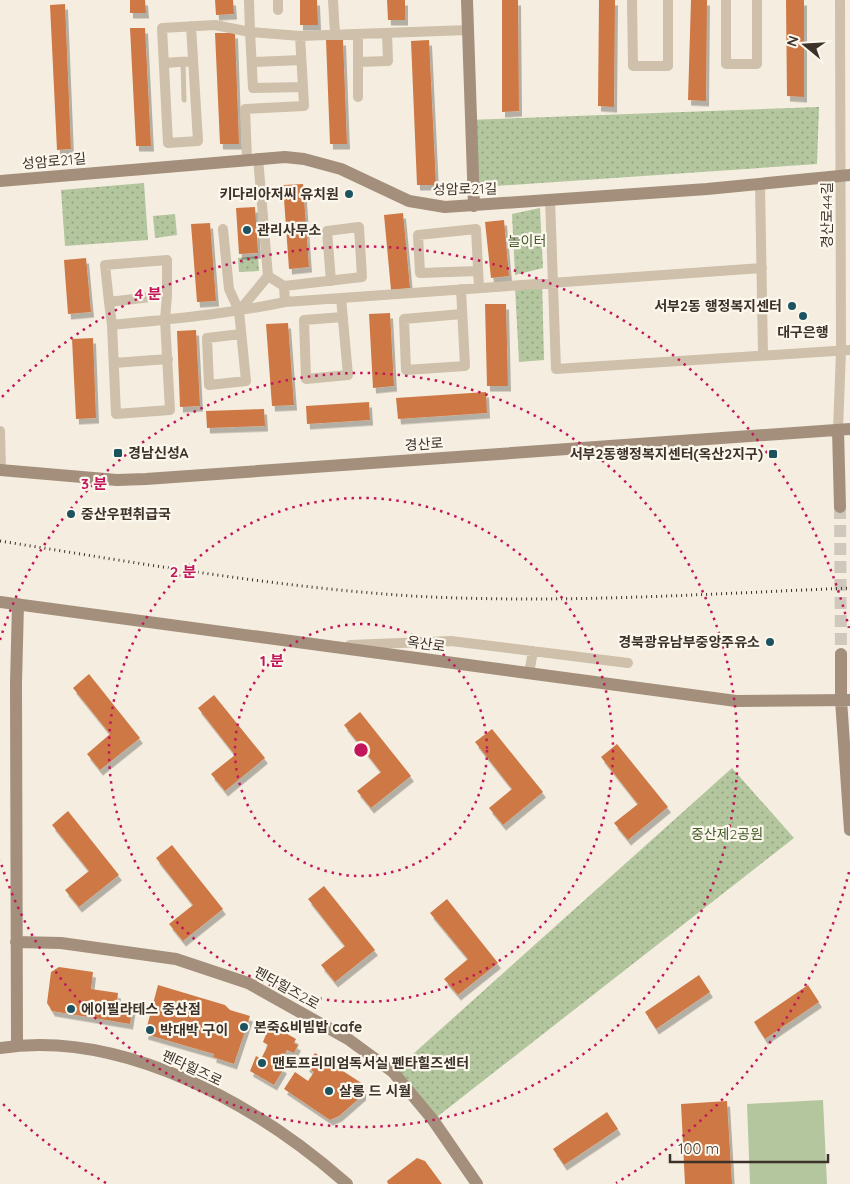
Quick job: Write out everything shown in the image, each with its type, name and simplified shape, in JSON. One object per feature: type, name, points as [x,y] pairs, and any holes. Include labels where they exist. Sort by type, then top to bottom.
[{"type":"street","points":[[249,0],[253,88],[303,87]]},
{"type":"street","points":[[334,0],[335,34]]},
{"type":"street","points":[[467,0],[474,206]]},
{"type":"street","points":[[632,0],[632,66],[668,66],[668,0]]},
{"type":"street","points":[[726,0],[726,64],[757,64],[757,0]]},
{"type":"street","name":"경산로44길","points":[[840,0],[845,14],[844,429]]},
{"type":"street","points":[[192,26],[188,61],[198,141],[168,143],[162,28],[192,26],[215,25],[250,32],[300,36],[468,30]]},
{"type":"street","points":[[358,62],[388,61],[387,33]]},
{"type":"street","points":[[358,34],[358,97]]},
{"type":"street","points":[[239,311],[268,276],[245,109],[304,106],[300,36]]},
{"type":"street","points":[[253,62],[301,60]]},
{"type":"street","points":[[164,63],[188,61]]},
{"type":"street","name":"성암로21길","points":[[0,181],[285,157],[304,160],[354,174],[409,200],[445,207],[760,184],[846,175]]},
{"type":"street","points":[[760,184],[763,356]]},
{"type":"street","points":[[550,199],[556,369],[845,351]]},
{"type":"street","points":[[268,276],[284,286],[331,281],[362,277],[359,227],[327,231],[331,281]]},
{"type":"street","points":[[223,229],[229,289],[239,311],[242,334],[246,381],[209,385],[207,338],[242,334]]},
{"type":"street","points":[[478,271],[420,273],[418,235],[476,229],[480,288]]},
{"type":"street","points":[[167,260],[165,320],[170,410],[116,414],[112,325],[109,302],[105,265],[167,260]]},
{"type":"street","points":[[112,325],[239,311],[285,302],[762,268]]},
{"type":"street","points":[[284,286],[285,302]]},
{"type":"street","points":[[461,289],[465,366],[406,370],[404,318],[462,314]]},
{"type":"street","points":[[109,302],[167,295]]},
{"type":"street","points":[[341,298],[343,317],[348,375],[306,379],[304,320],[343,317]]},
{"type":"street","points":[[114,363],[168,359]]},
{"type":"street","points":[[840,507],[844,429]]},
{"type":"street","name":"경산로","points":[[1,470],[117,480],[146,479],[844,429]]},
{"type":"street","points":[[0,431],[1,470]]},
{"type":"street","name":"옥산로","points":[[0,602],[736,701],[846,700]]},
{"type":"street","points":[[17,1045],[16,683],[18,604]]},
{"type":"street","points":[[326,646],[451,641],[628,663]]},
{"type":"street","points":[[529,674],[533,651]]},
{"type":"street","points":[[841,654],[846,700],[850,830]]},
{"type":"street","name":"펜타힐즈2로","points":[[16,942],[60,943],[176,959],[248,983],[348,1039],[393,1072],[433,1120],[477,1184]]},
{"type":"street","name":"펜타힐즈로","points":[[0,1048],[41,1044],[82,1049],[120,1056],[167,1070],[252,1114],[295,1142],[347,1184]]},
{"type":"lane","points":[[184,100],[188,61]]},
{"type":"green space","points":[[819,107],[817,164],[468,188],[466,120]]},
{"type":"green space","points":[[144,183],[148,240],[65,246],[61,190]]},
{"type":"green space","name":"놀이터","points":[[540,208],[543,268],[515,275],[512,214]]},
{"type":"green space","points":[[175,214],[177,235],[155,238],[153,216]]},
{"type":"green space","points":[[258,256],[259,271],[239,272],[238,258]]},
{"type":"green space","points":[[542,281],[544,360],[519,362],[515,287]]},
{"type":"green space","name":"중산제2공원","points":[[732,768],[794,838],[433,1120],[393,1072]]},
{"type":"green space","points":[[823,1100],[827,1184],[750,1184],[747,1104]]},
{"type":"building","points":[[130,0],[145,0],[146,13],[130,13]]},
{"type":"building","points":[[215,0],[233,0],[234,14],[216,15]]},
{"type":"building","points":[[300,0],[317,0],[318,25],[300,25]]},
{"type":"building","points":[[387,0],[405,0],[405,20],[388,20]]},
{"type":"building","points":[[502,0],[518,0],[519,111],[502,112]]},
{"type":"building","points":[[599,0],[615,0],[614,107],[598,106]]},
{"type":"building","points":[[691,0],[707,0],[706,101],[688,100]]},
{"type":"building","points":[[786,0],[804,0],[804,97],[787,96]]},
{"type":"building","points":[[65,4],[71,149],[57,150],[50,5]]},
{"type":"building","points":[[130,28],[145,28],[151,146],[136,146]]},
{"type":"building","points":[[215,33],[235,33],[239,144],[220,144]]},
{"type":"building","points":[[326,40],[343,40],[347,144],[330,144]]},
{"type":"building","points":[[429,40],[436,185],[417,185],[411,41]]},
{"type":"building","points":[[303,184],[309,267],[289,269],[283,185]]},
{"type":"building","name":"관리사무소","points":[[255,207],[258,253],[239,254],[236,208]]},
{"type":"building","points":[[403,213],[410,288],[391,290],[384,215]]},
{"type":"building","points":[[504,220],[509,276],[491,278],[485,222]]},
{"type":"building","points":[[210,223],[216,301],[197,302],[191,224]]},
{"type":"building","points":[[86,258],[91,312],[68,314],[64,260]]},
{"type":"building","points":[[485,304],[506,304],[508,386],[487,386]]},
{"type":"building","points":[[390,313],[394,386],[373,388],[369,314]]},
{"type":"building","points":[[288,323],[294,405],[272,406],[266,324]]},
{"type":"building","points":[[196,330],[200,406],[180,407],[177,331]]},
{"type":"building","points":[[93,338],[96,418],[76,419],[72,339]]},
{"type":"building","points":[[486,392],[487,413],[398,419],[396,398]]},
{"type":"building","points":[[369,402],[370,420],[307,424],[306,406]]},
{"type":"building","points":[[264,409],[265,426],[207,428],[206,411]]},
{"type":"building","points":[[89,674],[140,738],[100,770],[87,754],[110,734],[73,688]]},
{"type":"building","points":[[214,695],[265,758],[225,791],[211,774],[235,755],[198,708]]},
{"type":"building","points":[[360,712],[411,776],[371,808],[357,791],[381,772],[344,725]]},
{"type":"building","points":[[492,729],[543,792],[503,825],[489,808],[512,789],[475,742]]},
{"type":"building","points":[[617,744],[668,807],[628,840],[614,823],[638,804],[601,757]]},
{"type":"building","points":[[68,811],[119,875],[79,907],[65,890],[89,871],[52,825]]},
{"type":"building","points":[[172,845],[223,909],[183,941],[169,924],[193,905],[156,858]]},
{"type":"building","points":[[324,886],[375,950],[335,982],[321,965],[345,946],[308,899]]},
{"type":"building","points":[[447,899],[498,963],[458,995],[444,979],[468,959],[430,913]]},
{"type":"building","points":[[59,967],[93,972],[91,989],[118,993],[117,1003],[133,1005],[130,1024],[52,1011],[47,1003],[51,972]]},
{"type":"building","points":[[699,975],[710,992],[656,1029],[645,1012]]},
{"type":"building","points":[[158,985],[225,1005],[230,1010],[250,1016],[234,1064],[213,1057],[214,1054],[145,1034]]},
{"type":"building","points":[[808,985],[819,1002],[765,1039],[754,1022]]},
{"type":"building","points":[[270,1024],[296,1039],[294,1043],[298,1045],[294,1053],[287,1050],[279,1065],[284,1068],[274,1085],[250,1071],[256,1056],[261,1059],[268,1045],[263,1042]]},
{"type":"building","points":[[315,1053],[363,1084],[363,1095],[339,1116],[330,1120],[284,1089],[295,1072],[308,1081],[314,1072],[306,1066]]},
{"type":"building","points":[[727,1101],[732,1184],[685,1184],[681,1104]]},
{"type":"building","points":[[607,1112],[618,1129],[564,1165],[553,1149]]},
{"type":"building","points":[[417,1158],[425,1161],[442,1184],[388,1184],[387,1181]]},
{"type":"tunnel","points":[[840,507],[841,654]]},
{"type":"railway","points":[[0,541],[154,566],[309,587],[412,596],[577,599],[850,588]]},
{"type":"place","name":"키다리아저씨 유치원","points":[[349,194]]},
{"type":"place","name":"관리사무소","points":[[247,230]]},
{"type":"place","name":"서부2동 행정복지센터","points":[[792,306]]},
{"type":"place","name":"대구은행","points":[[803,316]]},
{"type":"place","name":"경남신성A","points":[[118,453]]},
{"type":"place","name":"서부2동행정복지센터(옥산2지구)","points":[[773,454]]},
{"type":"place","name":"중산우편취급국","points":[[71,514]]},
{"type":"place","name":"경북광유남부중앙주유소","points":[[770,642]]},
{"type":"place","name":"에이필라테스 중산점","points":[[71,1009]]},
{"type":"place","name":"본죽&비빔밥 cafe","points":[[244,1027]]},
{"type":"place","name":"박대박 구이","points":[[150,1030]]},
{"type":"place","name":"맨토프리미엄독서실 펜타힐즈센터","points":[[262,1063]]},
{"type":"place","name":"살롱 드 시월","points":[[329,1091]]}]
